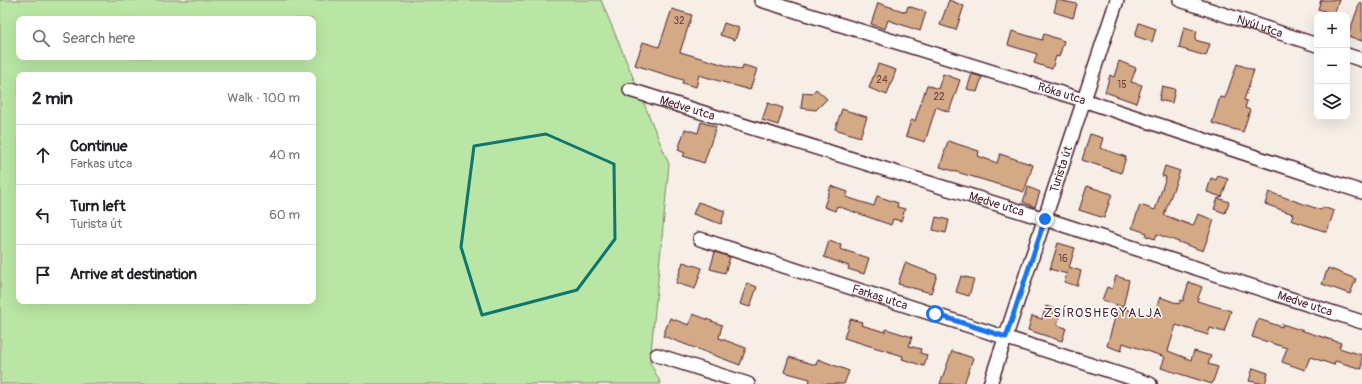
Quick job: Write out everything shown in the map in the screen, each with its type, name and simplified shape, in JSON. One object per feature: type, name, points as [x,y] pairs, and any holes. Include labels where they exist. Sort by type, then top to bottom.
[{"type":"street","name":"Róka utca","points":[[761,0],[1083,100],[1362,192]]},
{"type":"street","name":"Turista út","points":[[990,384],[1117,0]]},
{"type":"street","name":"Nyúl utca","points":[[1180,0],[1314,44]]},
{"type":"street","points":[[1350,56],[1362,60]]},
{"type":"street","name":"Medve utca","points":[[630,90],[1045,219],[1362,322]]},
{"type":"street","name":"Farkas utca","points":[[700,239],[1150,384]]},
{"type":"street","points":[[657,355],[748,384]]},
{"type":"highlighted area","points":[[546,134],[614,164],[615,239],[577,290],[482,315],[461,247],[474,146]]},
{"type":"green space","points":[[0,0],[601,0],[669,164],[650,362],[661,384],[0,384]]},
{"type":"building","points":[[949,0],[964,6],[956,30],[940,25]]},
{"type":"building","points":[[1057,0],[1077,4],[1073,18],[1054,12]]},
{"type":"building","points":[[1321,0],[1339,0],[1335,12],[1328,12],[1318,9]]},
{"type":"building","points":[[1360,2],[1362,3],[1362,41],[1350,37],[1350,30]]},
{"type":"building","points":[[878,3],[906,12],[908,6],[926,12],[920,31],[888,20],[885,29],[871,24]]},
{"type":"building","points":[[672,9],[692,15],[680,52],[742,70],[743,65],[757,69],[750,90],[699,75],[696,87],[682,83],[683,80],[635,65],[643,42],[659,47]]},
{"type":"building","points":[[724,23],[739,28],[735,40],[720,35]]},
{"type":"building","points":[[1139,23],[1156,29],[1152,42],[1135,36]]},
{"type":"building","points":[[1184,27],[1197,31],[1195,40],[1210,44],[1206,56],[1179,48]]},
{"type":"building","points":[[1012,31],[1042,40],[1044,34],[1064,41],[1059,57],[1056,56],[1052,69],[1034,63],[1037,54],[1008,45]]},
{"type":"building","points":[[1119,61],[1136,68],[1131,82],[1142,85],[1136,103],[1105,92],[1110,75],[1114,77]]},
{"type":"building","points":[[878,64],[896,70],[887,95],[869,88]]},
{"type":"building","points":[[1237,64],[1254,70],[1244,100],[1247,101],[1245,108],[1250,110],[1243,132],[1212,123],[1220,97],[1225,98]]},
{"type":"building","points":[[943,74],[960,80],[949,112],[936,107],[925,142],[906,136],[911,120],[915,121],[927,85],[938,89]]},
{"type":"building","points":[[972,74],[982,77],[977,92],[967,89]]},
{"type":"building","points":[[1162,86],[1175,89],[1172,103],[1159,100]]},
{"type":"building","points":[[816,89],[827,99],[816,110],[801,108],[803,93],[812,94]]},
{"type":"building","points":[[768,103],[783,108],[778,125],[762,120]]},
{"type":"building","points":[[842,109],[867,117],[860,137],[835,129]]},
{"type":"building","points":[[701,122],[716,127],[704,163],[683,156],[685,153],[678,150],[685,129],[698,133]]},
{"type":"building","points":[[1090,134],[1103,138],[1100,148],[1126,157],[1121,173],[1082,160]]},
{"type":"building","points":[[948,141],[979,151],[978,156],[997,163],[1000,154],[1033,165],[1024,192],[940,167]]},
{"type":"building","points":[[1165,166],[1180,171],[1164,215],[1193,226],[1198,214],[1214,220],[1203,251],[1157,234],[1155,239],[1146,236],[1147,233],[1132,228],[1140,205],[1155,210],[1166,177],[1162,176]]},
{"type":"building","points":[[1218,176],[1228,179],[1222,197],[1207,192],[1211,178],[1216,180]]},
{"type":"building","points":[[831,186],[848,192],[846,197],[874,206],[877,196],[898,203],[897,207],[905,209],[901,221],[893,219],[891,225],[837,206],[835,211],[824,207]]},
{"type":"building","points":[[1087,186],[1112,194],[1104,218],[1079,210]]},
{"type":"building","points":[[1028,187],[1040,192],[1035,207],[1023,202]]},
{"type":"building","points":[[1269,192],[1321,210],[1323,207],[1334,211],[1327,232],[1291,220],[1293,214],[1265,204]]},
{"type":"building","points":[[1218,198],[1229,202],[1225,213],[1214,209]]},
{"type":"building","points":[[698,202],[725,211],[721,224],[693,214]]},
{"type":"building","points":[[936,217],[949,220],[946,233],[933,230]]},
{"type":"building","points":[[829,241],[841,245],[840,249],[869,258],[864,274],[848,269],[849,266],[824,257]]},
{"type":"building","points":[[1058,243],[1075,248],[1067,274],[1050,269]]},
{"type":"building","points":[[715,252],[730,257],[725,273],[710,269]]},
{"type":"building","points":[[683,262],[702,268],[695,289],[676,283]]},
{"type":"building","points":[[905,263],[937,275],[931,293],[898,284]]},
{"type":"building","points":[[1069,267],[1081,271],[1077,286],[1064,282]]},
{"type":"building","points":[[1328,268],[1356,279],[1350,294],[1322,284]]},
{"type":"building","points":[[961,276],[974,279],[969,296],[956,292]]},
{"type":"building","points":[[1116,276],[1129,280],[1123,307],[1102,300],[1107,287],[1112,289]]},
{"type":"building","points":[[1189,282],[1202,287],[1197,301],[1231,311],[1224,332],[1210,328],[1208,335],[1176,325],[1168,351],[1191,360],[1194,351],[1211,356],[1208,364],[1218,367],[1212,384],[1161,368],[1165,357],[1123,343],[1121,351],[1107,346],[1118,307],[1153,317],[1160,297],[1179,304],[1181,300],[1183,301]]},
{"type":"building","points":[[747,283],[757,287],[750,307],[740,304]]},
{"type":"building","points":[[1046,306],[1061,311],[1057,325],[1066,328],[1062,341],[1028,330],[1032,316],[1042,319]]},
{"type":"building","points":[[693,314],[722,325],[719,338],[746,348],[740,365],[663,336],[670,318],[689,325]]},
{"type":"building","points":[[850,319],[862,322],[861,325],[885,332],[886,329],[912,337],[909,346],[921,349],[920,353],[927,355],[924,366],[902,359],[903,356],[844,338]]},
{"type":"building","points":[[1258,319],[1282,327],[1282,324],[1341,343],[1339,348],[1362,355],[1362,369],[1335,361],[1334,365],[1310,357],[1305,370],[1282,362],[1287,348],[1252,337]]},
{"type":"building","points":[[952,351],[973,358],[964,384],[940,384]]},
{"type":"building","points":[[789,357],[816,365],[818,359],[849,371],[844,384],[809,384],[810,379],[784,372]]},
{"type":"building","points":[[1253,368],[1268,373],[1265,384],[1249,381]]},
{"type":"district","name":"ZSÍROSHEGYALJA","points":[[1103,312]]},
{"type":"route","points":[[935,314],[1006,337],[1045,219]]}]
